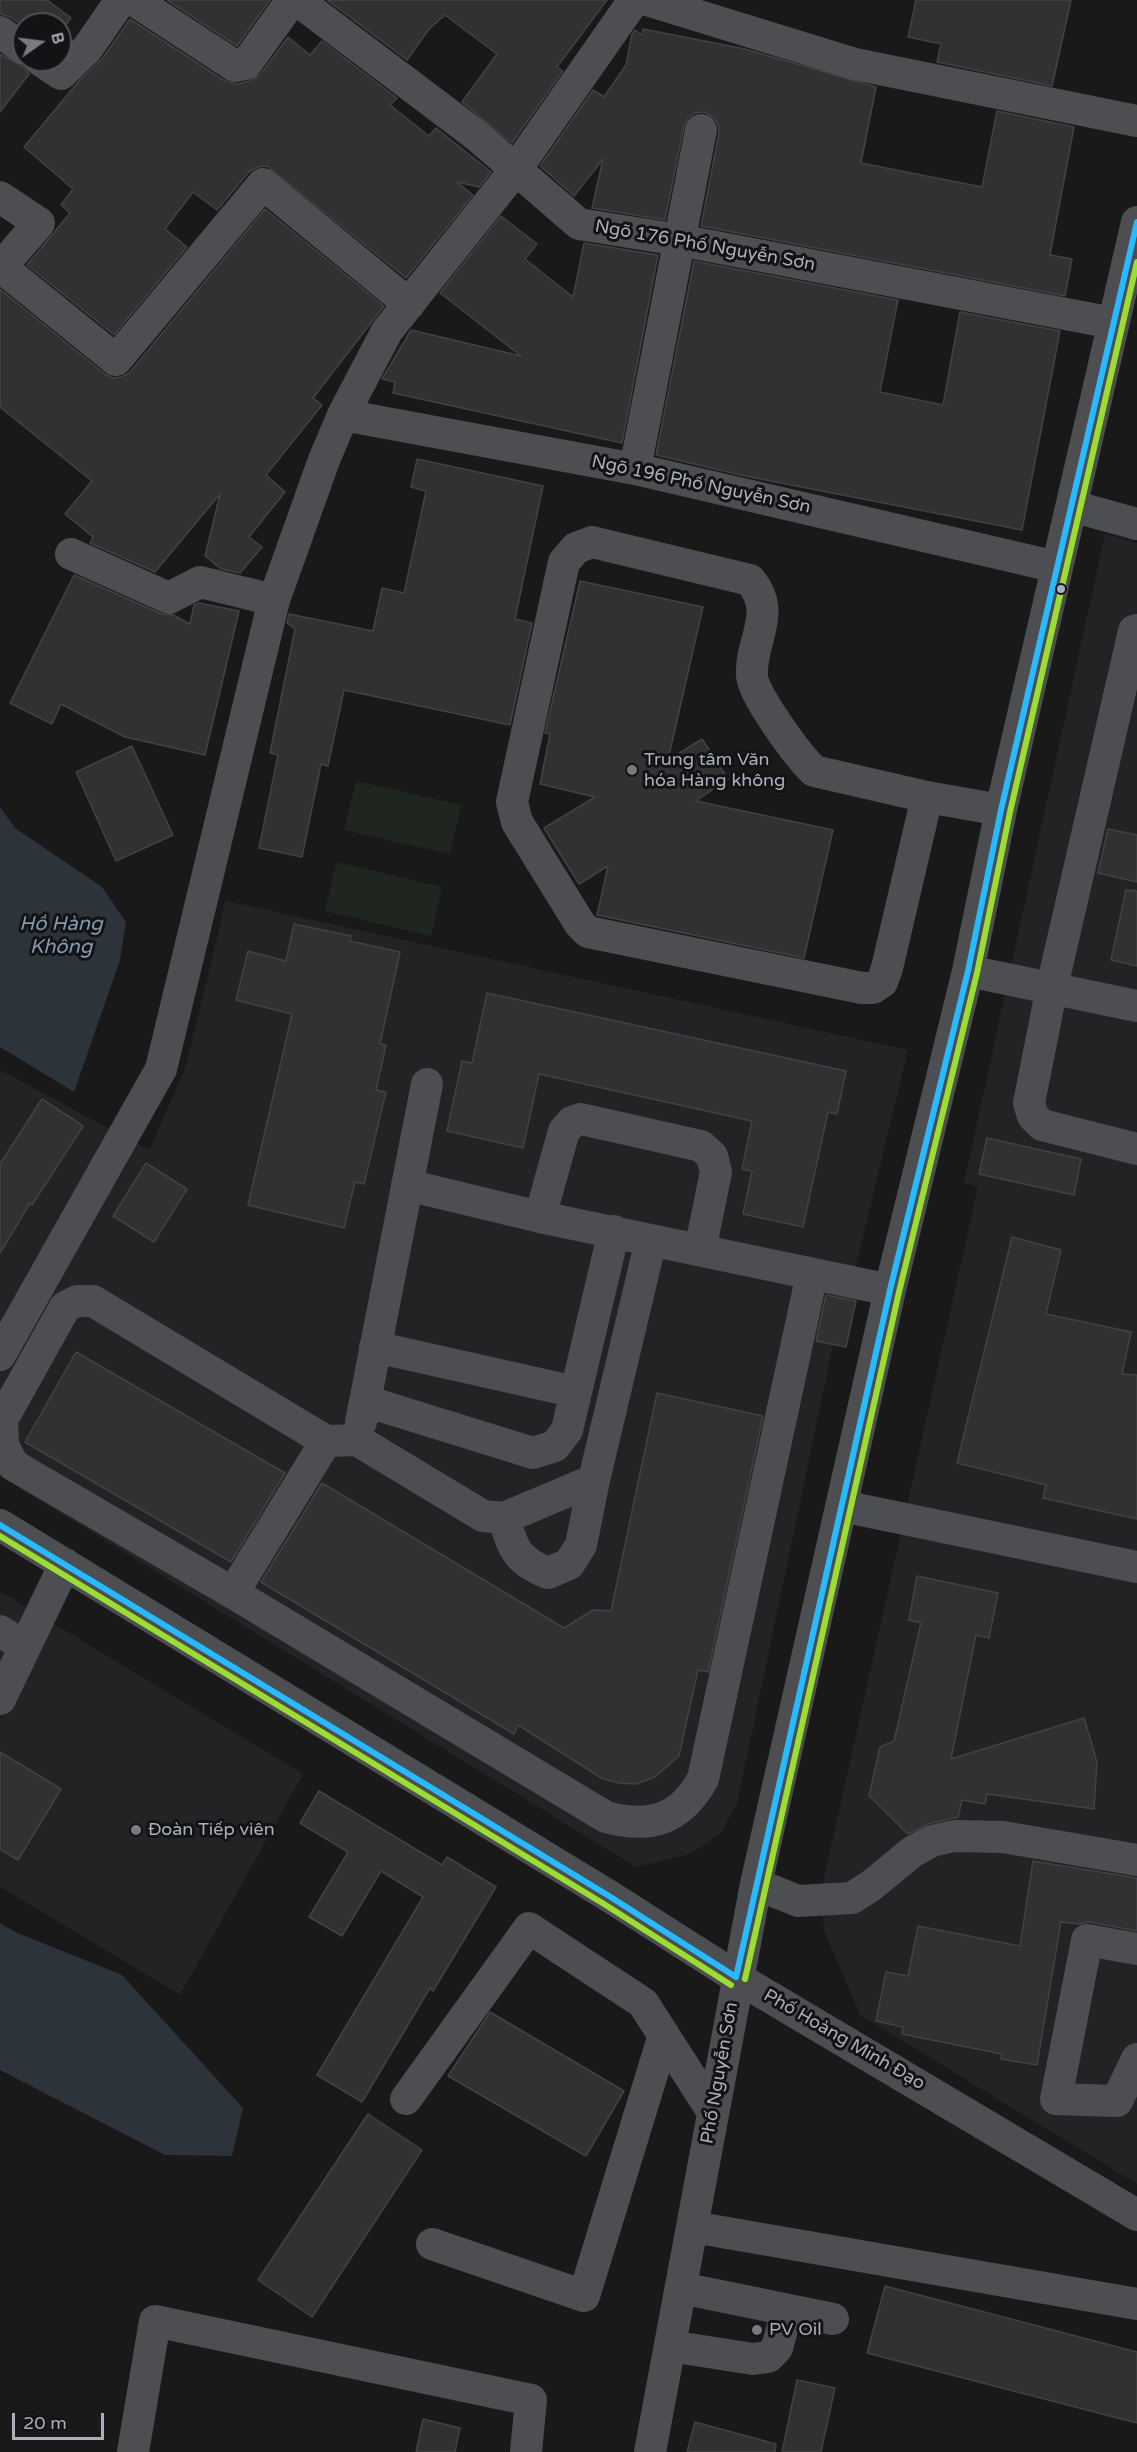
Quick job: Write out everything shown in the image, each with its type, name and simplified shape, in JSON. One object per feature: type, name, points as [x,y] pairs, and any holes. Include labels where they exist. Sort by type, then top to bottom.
[{"type":"street","points":[[72,63],[87,49],[121,0]]},
{"type":"street","points":[[134,0],[235,66],[246,64],[292,0]]},
{"type":"street","name":"Ngõ 176 Phố Nguyễn Sơn","points":[[297,0],[467,128],[579,224],[679,240],[1113,323]]},
{"type":"street","points":[[0,1355],[161,1069],[274,600],[324,460],[343,416],[387,331],[516,170],[634,0]]},
{"type":"street","points":[[647,0],[855,64],[1137,121]]},
{"type":"street","points":[[635,469],[701,130]]},
{"type":"street","points":[[0,197],[39,223],[1,267],[116,360],[263,184],[409,304]]},
{"type":"street","name":"Phố Nguyễn Sơn","points":[[650,2452],[693,2227],[736,1977],[756,1884],[890,1290],[969,971],[1001,810],[1113,323],[1135,242]]},
{"type":"street","name":"Ngõ 196 Phố Nguyễn Sơn","points":[[343,416],[635,469],[1057,567]]},
{"type":"street","points":[[1072,506],[1137,524]]},
{"type":"street","points":[[927,797],[887,968],[882,982],[873,987],[862,988],[588,932],[580,924],[517,822],[512,802],[564,562],[576,548],[592,543],[750,580],[761,592],[764,612],[752,678],[757,692],[802,760],[814,771],[927,797],[1001,810]]},
{"type":"street","points":[[71,554],[169,598],[200,582],[274,600]]},
{"type":"street","points":[[1137,630],[1134,631],[1124,729],[1052,987],[1029,1103],[1033,1116],[1042,1125],[1137,1149]]},
{"type":"street","points":[[969,971],[1137,1006]]},
{"type":"street","points":[[357,1440],[427,1084]]},
{"type":"street","points":[[540,1217],[564,1131],[572,1122],[581,1119],[701,1146],[712,1156],[716,1173],[700,1250]]},
{"type":"street","points":[[407,1185],[540,1217],[890,1290]]},
{"type":"street","points":[[365,1401],[533,1453],[555,1446],[567,1430],[614,1231]]},
{"type":"street","points":[[504,1518],[512,1546],[527,1565],[548,1573],[569,1564],[582,1545],[594,1480],[651,1240]]},
{"type":"street","points":[[594,1480],[504,1518],[483,1516],[357,1440],[326,1441],[93,1301],[77,1301],[65,1307],[2,1420],[0,1429],[7,1456],[14,1465],[233,1593],[606,1817],[630,1824],[656,1821],[676,1812],[692,1799],[703,1779],[812,1274]]},
{"type":"street","points":[[375,1347],[576,1392]]},
{"type":"street","points":[[233,1593],[326,1441]]},
{"type":"street","points":[[842,1506],[1137,1567]]},
{"type":"street","name":"Phố Hoàng Minh Đạo","points":[[0,1525],[736,1977],[1137,2215]]},
{"type":"street","points":[[0,1699],[13,1639],[65,1564]]},
{"type":"street","points":[[756,1884],[798,1900],[852,1898],[872,1885],[912,1852],[932,1841],[954,1836],[1003,1838],[1137,1860]]},
{"type":"street","points":[[406,2098],[529,1928],[643,2003],[713,2112]]},
{"type":"street","points":[[1137,1949],[1087,1940],[1056,2099],[1117,2101],[1137,2059]]},
{"type":"street","points":[[432,2244],[584,2296],[664,2035]]},
{"type":"street","points":[[693,2227],[1137,2304]]},
{"type":"street","points":[[681,2288],[833,2319]]},
{"type":"street","points":[[670,2346],[753,2359],[768,2357],[777,2348],[787,2310]]},
{"type":"street","points":[[133,2452],[154,2321],[531,2400],[526,2452]]},
{"type":"shaded area","points":[[1105,534],[1137,543],[1137,2184],[860,2015],[824,1930],[821,1891],[978,1187],[964,1183]]},
{"type":"shaded area","points":[[356,781],[461,805],[450,854],[344,830]]},
{"type":"shaded area","points":[[336,862],[442,887],[431,936],[325,911]]},
{"type":"shaded area","points":[[226,901],[908,1050],[849,1295],[857,1298],[846,1347],[833,1345],[737,1804],[720,1834],[690,1854],[636,1867],[0,1476],[0,1070],[149,1150],[185,1069]]},
{"type":"shaded area","name":"Đoàn Tiếp viên","points":[[0,1591],[303,1774],[180,1995],[0,1887]]},
{"type":"water","name":"Hồ Hàng Không","points":[[0,807],[15,828],[102,887],[126,922],[120,960],[74,1092],[0,1047]]},
{"type":"water","points":[[0,1923],[15,1932],[122,1975],[243,2108],[232,2156],[165,2155],[0,2070]]},
{"type":"building","points":[[0,0],[47,0],[63,12],[12,12],[12,18],[0,14]]},
{"type":"building","points":[[167,0],[270,0],[237,46]]},
{"type":"building","points":[[327,0],[607,0],[557,67],[563,71],[512,143],[462,102],[497,54],[445,15],[429,29],[407,60]]},
{"type":"building","points":[[916,0],[1071,0],[1052,86],[937,62],[941,44],[908,37]]},
{"type":"building","points":[[130,19],[225,81],[237,84],[250,81],[260,75],[288,37],[310,55],[322,41],[397,98],[390,105],[429,136],[436,128],[491,172],[479,187],[457,182],[473,195],[406,278],[267,166],[257,167],[249,172],[217,210],[193,192],[165,229],[187,247],[114,335],[27,265],[70,213],[61,205],[73,189],[24,147],[79,81],[102,59]]},
{"type":"building","points":[[643,29],[745,49],[876,87],[861,163],[982,187],[997,111],[1074,127],[1050,255],[1072,259],[1065,296],[701,226],[719,133],[718,124],[713,117],[704,112],[695,113],[688,118],[684,126],[665,220],[592,208],[603,159],[574,196],[540,166],[593,90],[604,97],[626,65],[632,34],[635,30],[642,35]]},
{"type":"building","points":[[0,54],[12,60],[12,72],[28,72],[29,74],[0,112]]},
{"type":"building","points":[[265,209],[384,306],[313,398],[322,405],[266,475],[285,492],[249,537],[262,547],[240,573],[221,569],[205,556],[220,494],[155,572],[90,543],[93,537],[65,514],[92,481],[0,407],[0,289],[105,374],[113,378],[122,377],[130,372]]},
{"type":"building","points":[[501,216],[537,244],[525,259],[573,297],[584,243],[658,255],[622,443],[393,393],[395,382],[382,379],[411,330],[521,356],[440,293]]},
{"type":"building","points":[[694,261],[898,300],[880,392],[943,405],[960,312],[1060,331],[1022,530],[745,476],[656,455]]},
{"type":"building","points":[[417,459],[543,486],[515,619],[532,623],[510,725],[344,690],[328,766],[321,764],[302,857],[259,848],[278,755],[270,753],[295,629],[287,623],[289,614],[373,631],[382,588],[404,593],[426,491],[411,487]]},
{"type":"building","points":[[74,575],[190,624],[194,605],[199,603],[239,611],[205,755],[125,737],[61,704],[52,724],[10,703]]},
{"type":"building","name":"Trung tâm Văn hóa Hàng không","points":[[580,581],[703,607],[668,760],[702,739],[728,779],[696,801],[833,830],[804,958],[597,915],[608,866],[579,884],[544,828],[595,797],[540,784],[550,734],[545,733]]},
{"type":"building","points":[[132,746],[173,835],[116,861],[76,772]]},
{"type":"building","points":[[1108,829],[1137,835],[1137,882],[1098,873]]},
{"type":"building","points":[[1126,890],[1137,891],[1137,966],[1111,960]]},
{"type":"building","points":[[294,924],[351,936],[350,941],[400,952],[380,1044],[386,1045],[376,1090],[386,1092],[364,1184],[355,1182],[344,1228],[248,1205],[292,1014],[236,1000],[248,951],[286,961]]},
{"type":"building","points":[[487,993],[846,1071],[837,1114],[828,1112],[803,1227],[743,1214],[752,1171],[742,1169],[752,1121],[539,1074],[523,1148],[447,1131],[462,1061],[472,1063]]},
{"type":"building","points":[[42,1099],[83,1126],[32,1205],[30,1203],[0,1253],[0,1164]]},
{"type":"building","points":[[987,1138],[1081,1159],[1074,1195],[979,1174]]},
{"type":"building","points":[[146,1163],[187,1189],[154,1242],[113,1216]]},
{"type":"building","points":[[1012,1237],[1061,1250],[1046,1314],[1131,1332],[1122,1374],[1137,1375],[1137,1519],[1043,1498],[1046,1485],[957,1463]]},
{"type":"building","points":[[826,1295],[856,1301],[846,1347],[816,1341]]},
{"type":"building","points":[[76,1352],[285,1473],[231,1562],[25,1442]]},
{"type":"building","points":[[657,1393],[763,1416],[708,1672],[698,1670],[679,1756],[655,1777],[636,1784],[603,1779],[518,1725],[514,1734],[261,1582],[322,1483],[564,1628],[593,1610],[611,1611]]},
{"type":"building","points":[[917,1576],[998,1593],[989,1638],[976,1635],[951,1759],[1084,1718],[1097,1762],[1094,1809],[987,1794],[985,1804],[962,1800],[958,1817],[928,1824],[908,1834],[869,1796],[880,1747],[894,1741],[921,1623],[909,1620]]},
{"type":"building","points":[[0,1752],[61,1789],[18,1860],[0,1849]]},
{"type":"building","points":[[319,1791],[442,1865],[447,1857],[496,1887],[433,1991],[430,1988],[362,2102],[317,2075],[423,1897],[381,1871],[342,1936],[309,1917],[348,1852],[300,1823]]},
{"type":"building","points":[[1033,1861],[1137,1878],[1137,1931],[1090,1922],[1079,1924],[1061,1922],[1037,2065],[1001,2059],[1002,2054],[902,2034],[903,2027],[876,2021],[886,1972],[908,1976],[918,1926],[1020,1946]]},
{"type":"building","points":[[490,2012],[624,2091],[586,2156],[448,2076]]},
{"type":"building","points":[[368,2114],[422,2150],[312,2317],[258,2280]]},
{"type":"building","points":[[885,2286],[1137,2352],[1137,2423],[867,2353]]},
{"type":"building","points":[[797,2380],[835,2388],[821,2452],[782,2452]]},
{"type":"building","points":[[423,2419],[460,2428],[455,2452],[416,2452]]},
{"type":"building","points":[[695,2422],[776,2444],[775,2452],[687,2452]]},
{"type":"transit line","points":[[736,1977],[890,1290],[968,971],[1001,810],[1137,222]]},
{"type":"transit line","points":[[745,1979],[899,1292],[977,973],[1010,812],[1137,262]]},
{"type":"transit line","points":[[0,1525],[609,1896],[736,1977]]},
{"type":"transit line","points":[[0,1536],[604,1904],[731,1985]]},
{"type":"place","name":"Trung tâm Văn hóa Hàng không","points":[[632,770]]},
{"type":"place","name":"Đoàn Tiếp viên","points":[[136,1830]]},
{"type":"place","name":"PV Oil","points":[[757,2330]]}]
